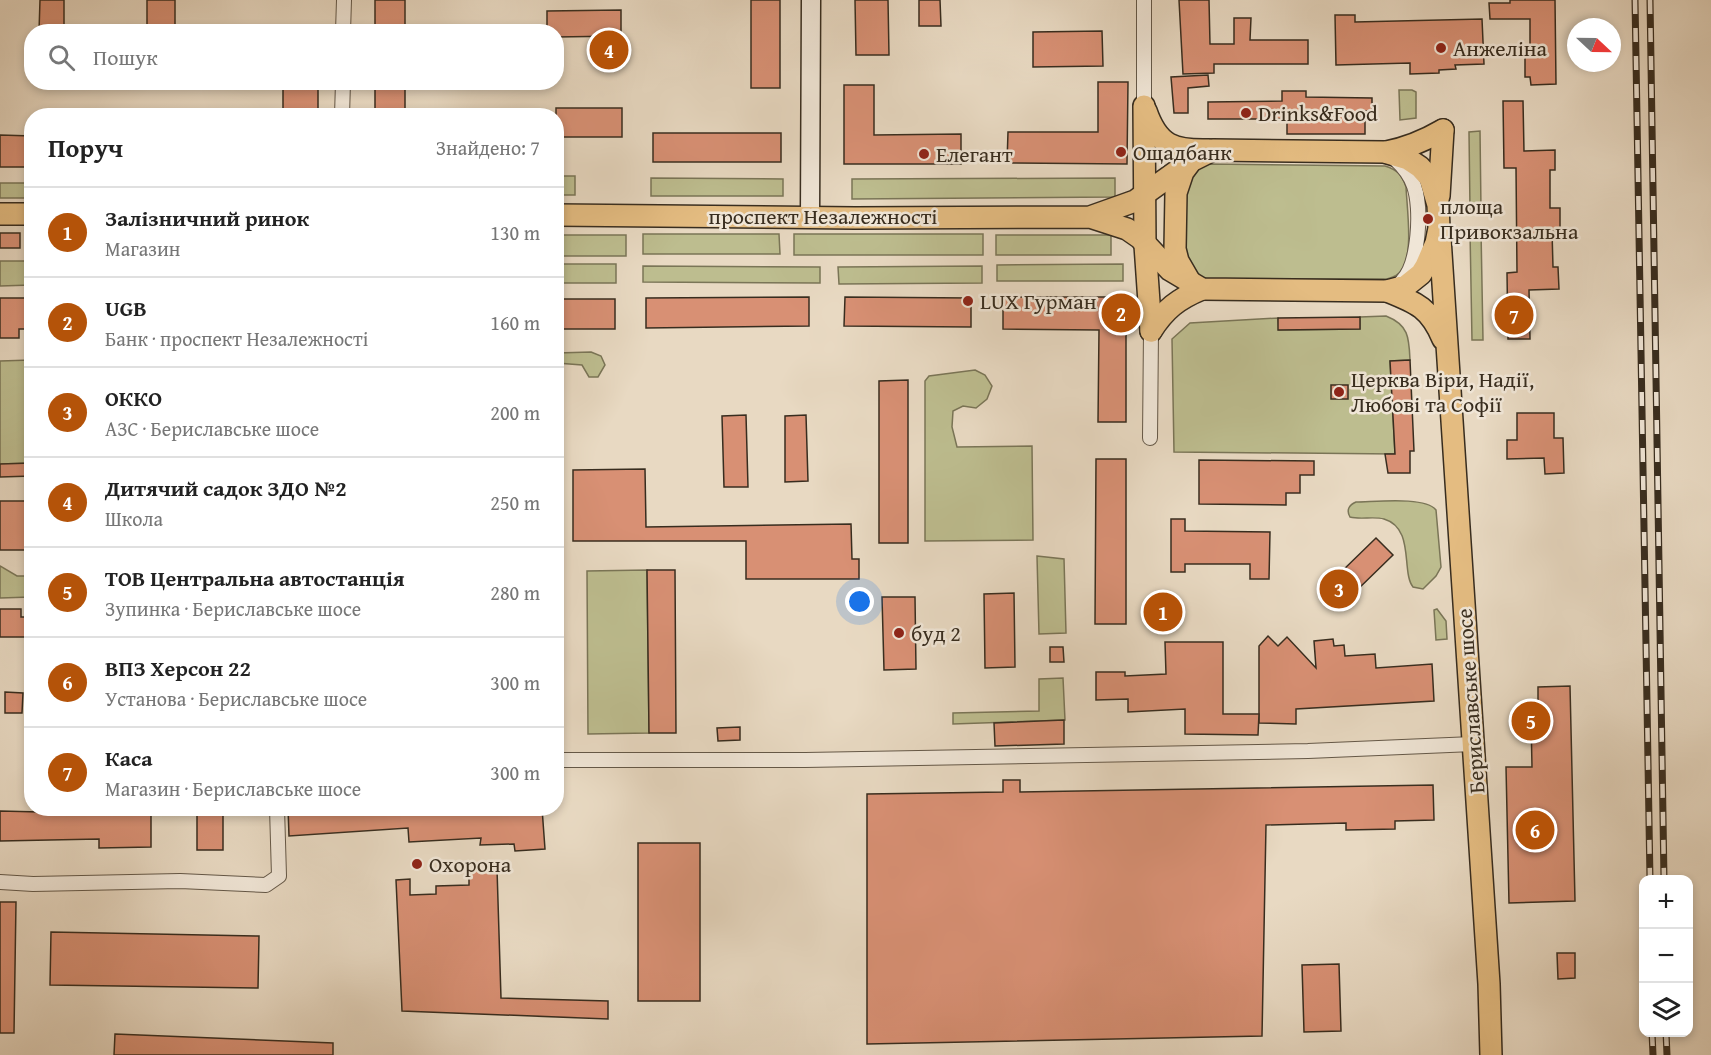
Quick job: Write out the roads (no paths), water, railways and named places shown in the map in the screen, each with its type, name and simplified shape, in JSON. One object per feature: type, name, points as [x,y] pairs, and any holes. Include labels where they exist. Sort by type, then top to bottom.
[{"type":"main road","points":[[1144,106],[1156,136],[1166,143],[1188,150],[1384,152],[1407,148],[1443,130],[1438,206]]},
{"type":"main road","points":[[1144,106],[1145,245],[1151,331]]},
{"type":"main road","name":"проспект Незалежності","points":[[1090,217],[1128,204],[1186,164],[1213,150]]},
{"type":"main road","points":[[1384,152],[1408,159],[1420,167],[1430,178],[1438,206]]},
{"type":"main road","points":[[1186,164],[1176,193],[1175,238],[1178,261],[1196,286]]},
{"type":"main road","name":"Бериславське шосе","points":[[1438,206],[1490,984],[1491,1055]]},
{"type":"main road","points":[[0,214],[24,214]]},
{"type":"main road","name":"проспект Незалежності","points":[[564,215],[1090,217],[1127,229],[1170,270],[1196,286]]},
{"type":"main road","points":[[1151,331],[1175,303],[1196,286],[1387,291],[1406,286],[1421,274],[1432,255],[1439,228]]},
{"type":"main road","name":"Бериславське шосе","points":[[1387,291],[1410,300],[1429,313],[1438,326],[1447,347]]},
{"type":"street","points":[[343,24],[344,0]]},
{"type":"street","points":[[810,217],[811,0]]},
{"type":"street","points":[[1144,0],[1144,106]]},
{"type":"street","points":[[342,108],[343,90]]},
{"type":"street","points":[[1384,152],[1405,168],[1415,188],[1417,200],[1417,251],[1414,262],[1404,279],[1387,291]]},
{"type":"street","points":[[1150,438],[1151,331]]},
{"type":"street","points":[[564,760],[793,760],[1308,751],[1473,744]]},
{"type":"street","points":[[0,882],[33,884],[180,881],[266,885],[279,876],[277,816]]},
{"type":"railway","points":[[1635,0],[1650,875]]},
{"type":"railway","points":[[1650,0],[1664,875]]},
{"type":"railway","points":[[1652,1037],[1653,1055]]},
{"type":"railway","points":[[1666,1037],[1667,1055]]},
{"type":"place","name":"Анжеліна","points":[[1441,48]]},
{"type":"place","name":"Дитячий садок ЗДО №2","points":[[609,50]]},
{"type":"place","name":"Drinks&Food","points":[[1246,113]]},
{"type":"place","name":"Ощадбанк","points":[[1121,152]]},
{"type":"place","name":"Елегант","points":[[924,154]]},
{"type":"place","name":"площа Привокзальна","points":[[1428,219]]},
{"type":"place","name":"LUX Гурман","points":[[968,301]]},
{"type":"place","name":"UGB","points":[[1121,313]]},
{"type":"place","name":"Каса","points":[[1514,315]]},
{"type":"place","name":"Церква Віри, Надії, Любові та Софії","points":[[1339,392]]},
{"type":"place","name":"ОККО","points":[[1339,589]]},
{"type":"place","name":"Залізничний ринок","points":[[1163,612]]},
{"type":"place","name":"буд 2","points":[[899,633]]},
{"type":"place","name":"ТОВ Центральна автостанція","points":[[1531,721]]},
{"type":"place","name":"ВПЗ Херсон 22","points":[[1535,830]]},
{"type":"place","name":"Охорона","points":[[417,864]]}]
